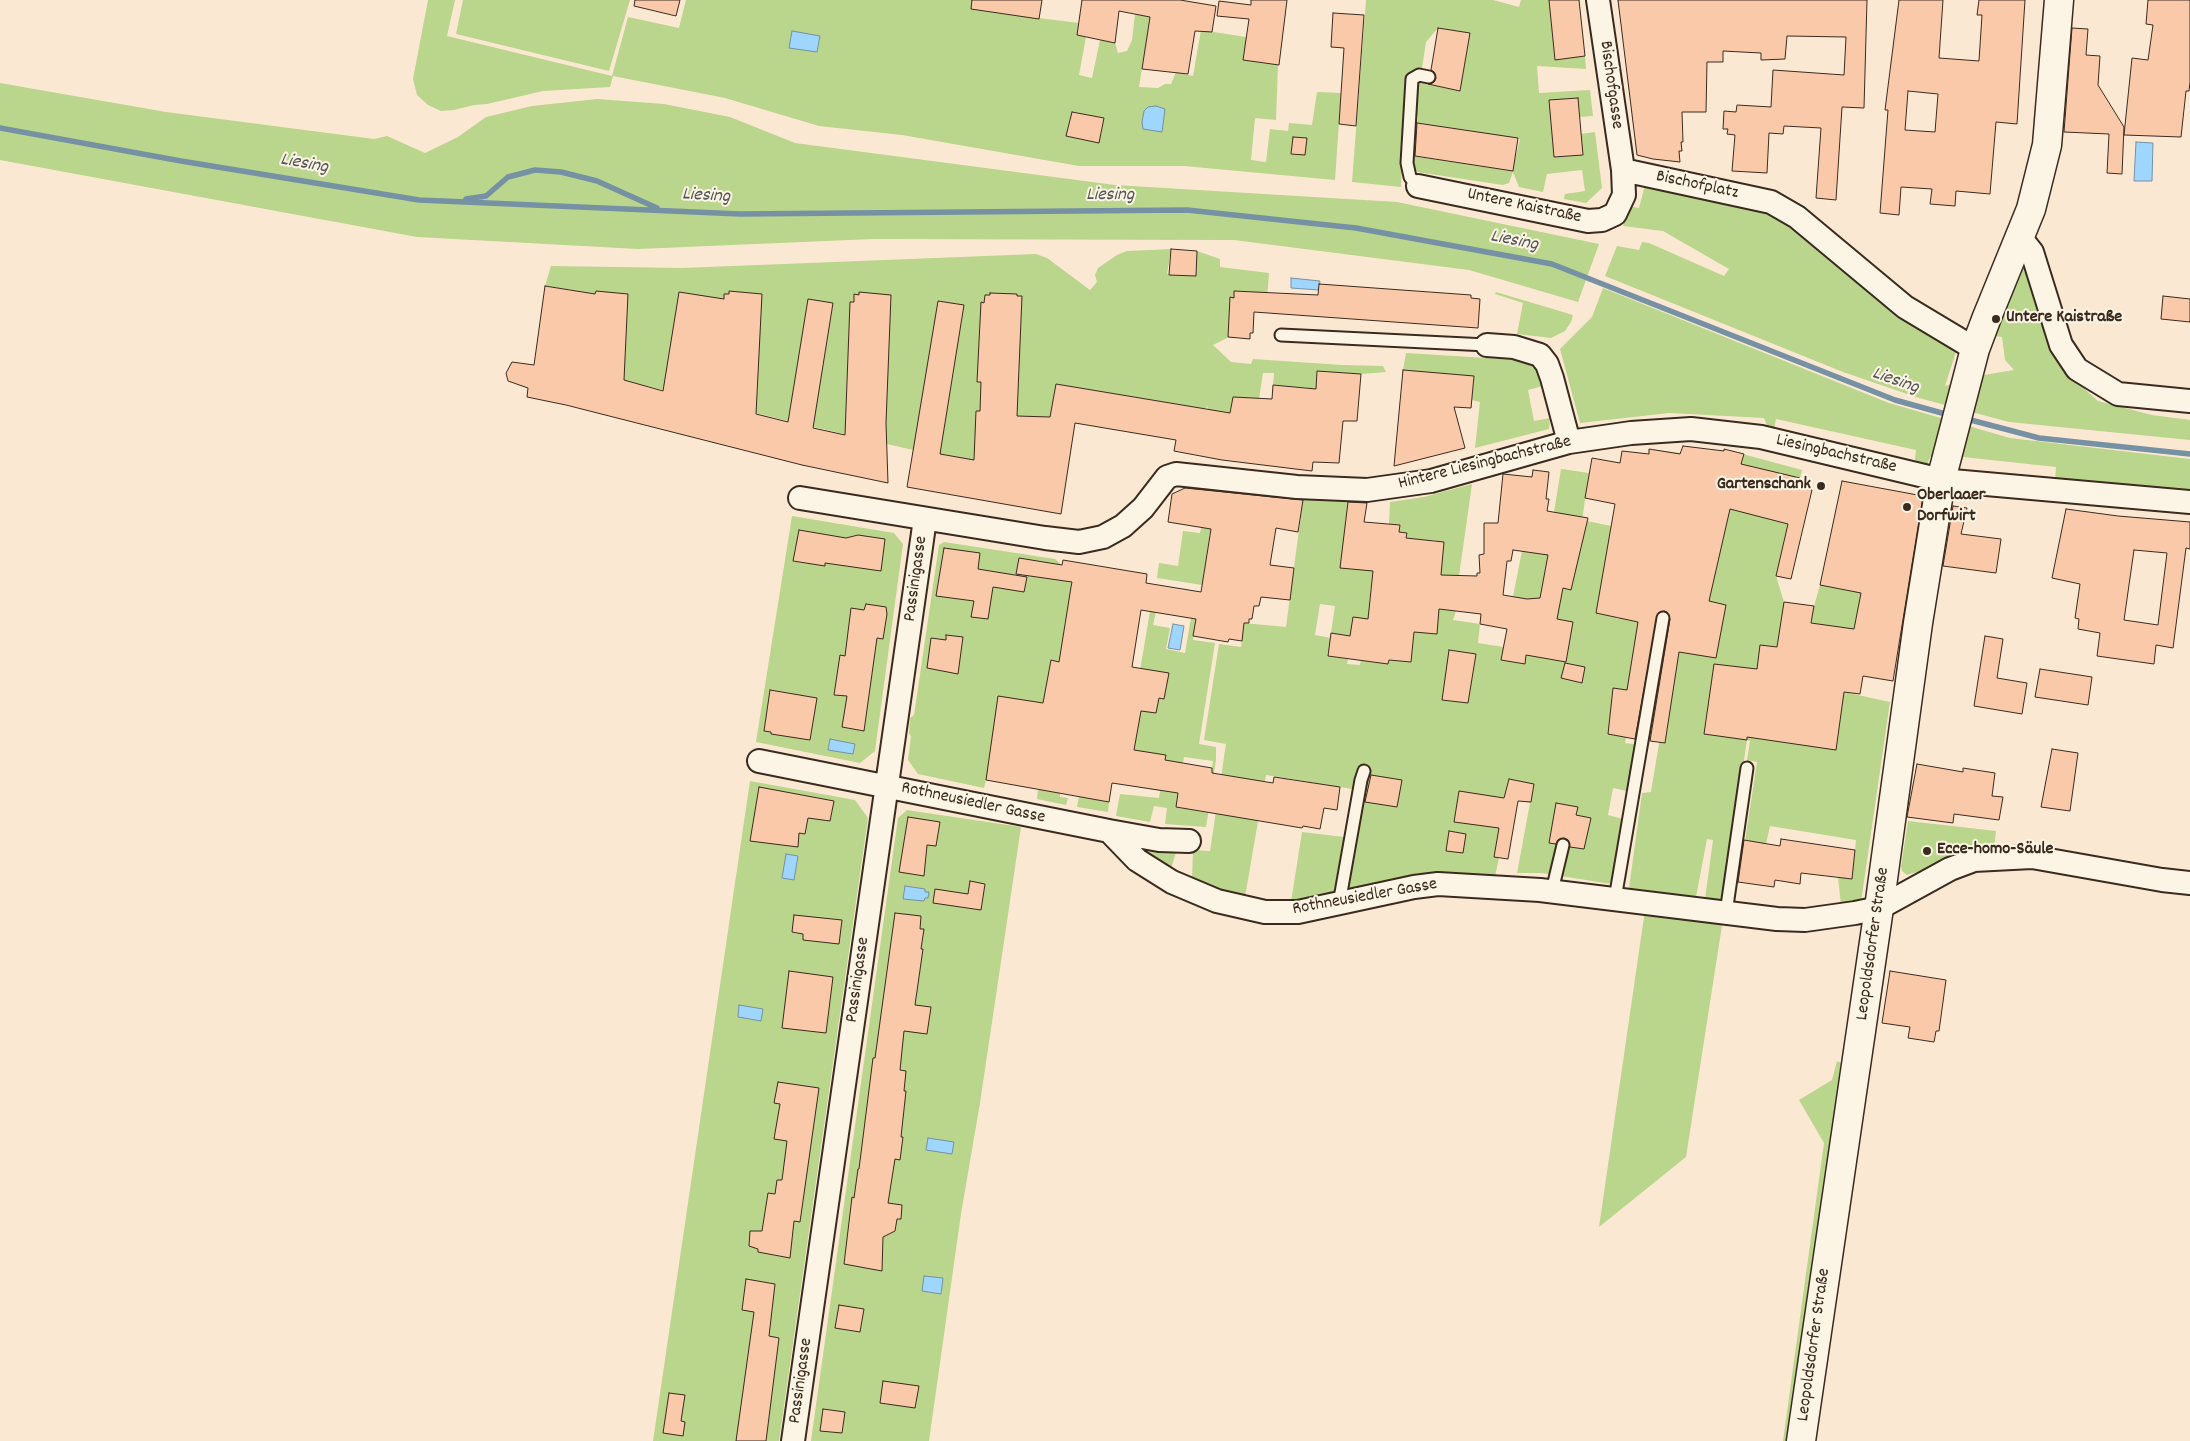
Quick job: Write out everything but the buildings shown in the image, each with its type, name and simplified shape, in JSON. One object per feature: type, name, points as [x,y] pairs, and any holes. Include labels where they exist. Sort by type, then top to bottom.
[{"type":"main road","points":[[1976,349],[2031,209],[2047,145],[2059,0]]},
{"type":"main road","name":"Leopoldsdorfer Straße","points":[[1801,1441],[1879,908],[1918,623],[1941,480],[1976,349]]},
{"type":"street","name":"Bischofgasse","points":[[1598,0],[1622,170]]},
{"type":"street","name":"Untere Kaistraße","points":[[1418,186],[1588,221],[1602,220],[1614,214],[1624,195],[1622,170]]},
{"type":"street","name":"Bischofplatz","points":[[1622,170],[1771,202],[1796,216],[1905,306],[1976,349]]},
{"type":"street","points":[[2020,237],[2032,252],[2061,345],[2077,369],[2118,394],[2190,401]]},
{"type":"street","points":[[1487,345],[1514,347],[1540,355],[1547,364],[1552,378],[1569,442]]},
{"type":"street","name":"Liesingbachstraße","points":[[1631,433],[1691,430],[1762,437],[1941,480],[2190,502]]},
{"type":"street","name":"Hintere Liesingbachstraße","points":[[800,498],[1062,541],[1087,540],[1103,536],[1122,526],[1142,508],[1167,477],[1176,474],[1297,487],[1367,490],[1431,481],[1569,442],[1631,433]]},
{"type":"street","name":"Passinigasse","points":[[793,1441],[926,520]]},
{"type":"street","name":"Rothneusiedler Gasse","points":[[759,762],[1109,831],[1137,860],[1149,869],[1217,901],[1241,908],[1273,912],[1298,912],[1414,887],[1438,884],[1552,891],[1777,919],[1805,920],[1879,908],[1950,869],[1974,860],[1988,858],[2032,857],[2162,880],[2190,883]]},
{"type":"street","points":[[1109,831],[1159,840],[1189,841]]},
{"type":"lane","points":[[1418,186],[1410,177],[1407,163],[1412,79],[1419,75],[1429,77]]},
{"type":"lane","points":[[1281,335],[1487,345]]},
{"type":"lane","points":[[1615,899],[1663,618]]},
{"type":"lane","points":[[1726,912],[1747,768]]},
{"type":"lane","points":[[1340,904],[1361,780],[1364,772]]},
{"type":"lane","points":[[1552,891],[1562,845]]},
{"type":"green space","points":[[428,0],[455,0],[447,36],[612,76],[628,17],[679,28],[686,0],[999,0],[997,13],[1079,23],[1077,35],[1086,37],[1079,75],[1092,78],[1100,40],[1115,43],[1118,53],[1127,51],[1132,40],[1135,14],[1153,0],[1139,87],[1158,88],[1165,84],[1171,84],[1176,72],[1193,76],[1201,30],[1246,37],[1278,65],[1276,120],[1255,118],[1251,160],[1266,162],[1270,129],[1288,131],[1289,123],[1312,125],[1317,92],[1341,93],[1335,180],[1184,166],[1079,166],[902,135],[819,126],[725,98],[613,76],[610,87],[543,91],[487,104],[441,111],[428,105],[417,95],[413,79]],"holes":[[[1072,112],[1104,118],[1101,135],[1084,132],[1083,139],[1067,136]]]},
{"type":"green space","points":[[463,0],[630,0],[609,71],[456,34]]},
{"type":"green space","points":[[1366,0],[1493,0],[1519,7],[1521,0],[1549,0],[1555,59],[1585,56],[1586,69],[1537,66],[1539,93],[1590,90],[1593,116],[1580,117],[1578,98],[1549,100],[1554,157],[1583,155],[1581,134],[1595,132],[1602,188],[1586,203],[1564,199],[1565,194],[1585,191],[1582,170],[1547,174],[1543,192],[1519,187],[1513,172],[1509,183],[1503,185],[1417,172],[1411,163],[1412,156],[1512,171],[1520,139],[1417,123],[1418,117],[1415,113],[1417,85],[1422,81],[1429,80],[1428,84],[1460,90],[1470,33],[1438,28],[1426,42],[1422,68],[1405,78],[1401,187],[1352,182]]},
{"type":"green space","points":[[0,83],[166,112],[374,139],[387,136],[425,153],[458,137],[486,117],[532,106],[597,99],[664,104],[730,117],[795,143],[1115,185],[1397,202],[1599,244],[1578,302],[1469,270],[1234,240],[873,239],[638,249],[417,237],[0,160]]},
{"type":"green space","points":[[1645,185],[1754,206],[1783,217],[1886,305],[1956,352],[1945,386],[1984,375],[2014,370],[2005,360],[2002,337],[1995,336],[2025,262],[2037,312],[2070,376],[2098,401],[2152,415],[2190,420],[2190,440],[2009,422],[1919,398],[1843,372],[1605,276],[1617,246],[1639,250],[1642,242],[1649,243],[1724,276],[1729,269],[1663,231],[1623,226],[1629,206],[1639,208]]},
{"type":"green space","points":[[1171,249],[1167,274],[1196,276],[1197,251],[1220,259],[1220,267],[1269,273],[1267,300],[1253,292],[1235,291],[1234,298],[1230,298],[1229,337],[1213,345],[1231,362],[1251,364],[1253,359],[1383,366],[1386,372],[1361,374],[1317,371],[1315,420],[1309,388],[1273,385],[1274,373],[1263,373],[1259,399],[1233,397],[1221,458],[1201,454],[1208,406],[1205,409],[1056,384],[1041,472],[913,450],[554,363],[564,304],[572,290],[545,286],[551,266],[682,268],[1036,254],[1047,258],[1090,290],[1097,282],[1095,275],[1098,268],[1117,255],[1127,251]]},
{"type":"green space","points":[[1603,288],[1889,403],[2010,438],[2190,459],[2190,492],[2055,482],[2056,467],[1963,457],[1930,457],[1927,465],[1915,460],[1916,450],[1776,419],[1774,430],[1769,430],[1764,418],[1669,413],[1580,423],[1560,349],[1592,317]]},
{"type":"green space","points":[[1496,292],[1573,315],[1571,322],[1565,331],[1551,338],[1517,334],[1523,303],[1495,294]]},
{"type":"green space","points":[[1406,353],[1519,360],[1529,363],[1536,368],[1543,386],[1528,390],[1534,421],[1550,418],[1549,429],[1475,448],[1480,402],[1472,400],[1474,377],[1403,370]]},
{"type":"green space","points":[[1649,449],[1681,453],[1706,526],[1724,449],[1802,470],[1776,576],[1784,602],[1814,606],[1842,481],[1882,489],[1844,692],[1890,702],[1861,902],[1841,905],[1838,877],[1852,879],[1856,840],[1770,826],[1766,844],[1745,841],[1757,762],[1747,760],[1750,741],[1747,740],[1723,902],[1705,899],[1713,840],[1707,839],[1696,897],[1629,888],[1642,793],[1651,792],[1685,586],[1656,580],[1625,743],[1641,745],[1631,792],[1613,788],[1608,815],[1623,819],[1611,884],[1542,873],[1517,873],[1530,803],[1511,799],[1495,877],[1420,873],[1398,880],[1291,902],[1302,832],[1344,837],[1352,789],[1266,775],[1245,897],[1192,880],[1193,850],[1210,851],[1226,744],[1204,740],[1219,644],[1241,647],[1244,623],[1286,627],[1303,500],[1348,499],[1341,567],[1373,568],[1369,605],[1399,608],[1407,533],[1399,532],[1400,525],[1389,524],[1390,502],[1424,497],[1472,484],[1459,576],[1438,584],[1444,542],[1431,540],[1423,622],[1439,609],[1456,611],[1453,620],[1480,624],[1478,643],[1503,647],[1522,551],[1548,549],[1561,469],[1589,473],[1582,520],[1611,526],[1606,606],[1617,619],[1640,610],[1639,520]],"holes":[[[1320,604],[1335,606],[1331,633],[1351,636],[1414,632],[1411,662],[1389,660],[1388,664],[1361,659],[1360,665],[1347,664],[1348,659],[1328,656],[1331,638],[1315,635]]]},
{"type":"green space","points":[[792,516],[894,533],[903,544],[875,751],[860,763],[756,742]]},
{"type":"green space","points":[[1202,524],[1211,526],[1202,585],[1157,578],[1159,563],[1178,566],[1183,531],[1200,533]]},
{"type":"green space","points":[[944,542],[1055,559],[1073,575],[1071,587],[1083,589],[1065,621],[1064,633],[1076,635],[1074,647],[1062,645],[1060,657],[1060,797],[1068,798],[1066,805],[1037,799],[1038,789],[986,780],[984,788],[918,774],[908,760],[911,736],[909,733],[910,718],[914,715],[939,545]]},
{"type":"green space","points":[[1150,611],[1156,612],[1153,625],[1170,628],[1166,649],[1185,653],[1191,618],[1196,619],[1193,640],[1215,643],[1199,744],[1216,747],[1211,793],[1208,793],[1213,761],[1184,757],[1176,807],[1204,812],[1209,809],[1206,827],[1165,824],[1167,808],[1154,806],[1150,822],[1116,816],[1120,794],[1159,798],[1160,791],[1121,784]]},
{"type":"green space","points":[[750,781],[855,800],[868,818],[779,1441],[653,1441]]},
{"type":"green space","points":[[1079,796],[1109,802],[1108,812],[1077,807]]},
{"type":"green space","points":[[907,810],[1021,827],[980,1103],[961,1214],[929,1441],[811,1441],[898,818]]},
{"type":"green space","points":[[1908,821],[1996,831],[1994,849],[1907,875],[1902,871],[1901,867]]},
{"type":"green space","points":[[1142,849],[1177,849],[1170,872]]},
{"type":"green space","points":[[1645,910],[1723,919],[1686,1157],[1599,1227]]},
{"type":"green space","points":[[1837,1061],[1868,1078],[1813,1441],[1783,1441],[1824,1143],[1799,1100],[1832,1080]]},
{"type":"water","points":[[792,31],[820,36],[817,52],[789,48]]},
{"type":"water","points":[[1156,106],[1165,109],[1162,132],[1143,129],[1144,111],[1148,107]]},
{"type":"water","points":[[2136,142],[2153,143],[2152,181],[2134,181]]},
{"type":"water","points":[[1291,278],[1320,281],[1319,290],[1291,288]]},
{"type":"water","points":[[1173,624],[1184,626],[1180,650],[1168,648]]},
{"type":"water","points":[[830,739],[855,744],[853,754],[828,750]]},
{"type":"water","points":[[786,854],[798,856],[794,880],[782,878]]},
{"type":"water","points":[[905,886],[925,889],[925,892],[929,892],[928,898],[925,898],[924,901],[903,899]]},
{"type":"water","points":[[739,1005],[763,1009],[761,1021],[738,1017]]},
{"type":"water","points":[[928,1138],[954,1142],[952,1154],[926,1150]]},
{"type":"water","points":[[924,1276],[943,1278],[941,1294],[922,1291]]},
{"type":"waterway","name":"Liesing","points":[[0,128],[181,161],[419,200],[740,214],[1187,210],[1356,228],[1552,264],[1895,400],[1949,415]]},
{"type":"waterway","points":[[466,199],[486,196],[508,177],[535,170],[561,172],[597,181],[657,208]]},
{"type":"waterway","name":"Liesing","points":[[1963,418],[2039,438],[2190,454]]},
{"type":"place","name":"Untere Kaistraße","points":[[1996,319]]},
{"type":"place","name":"Gartenschank","points":[[1821,486]]},
{"type":"place","name":"Oberlaaer Dorfwirt","points":[[1907,507]]},
{"type":"place","name":"Ecce-homo-Säule","points":[[1927,851]]}]
